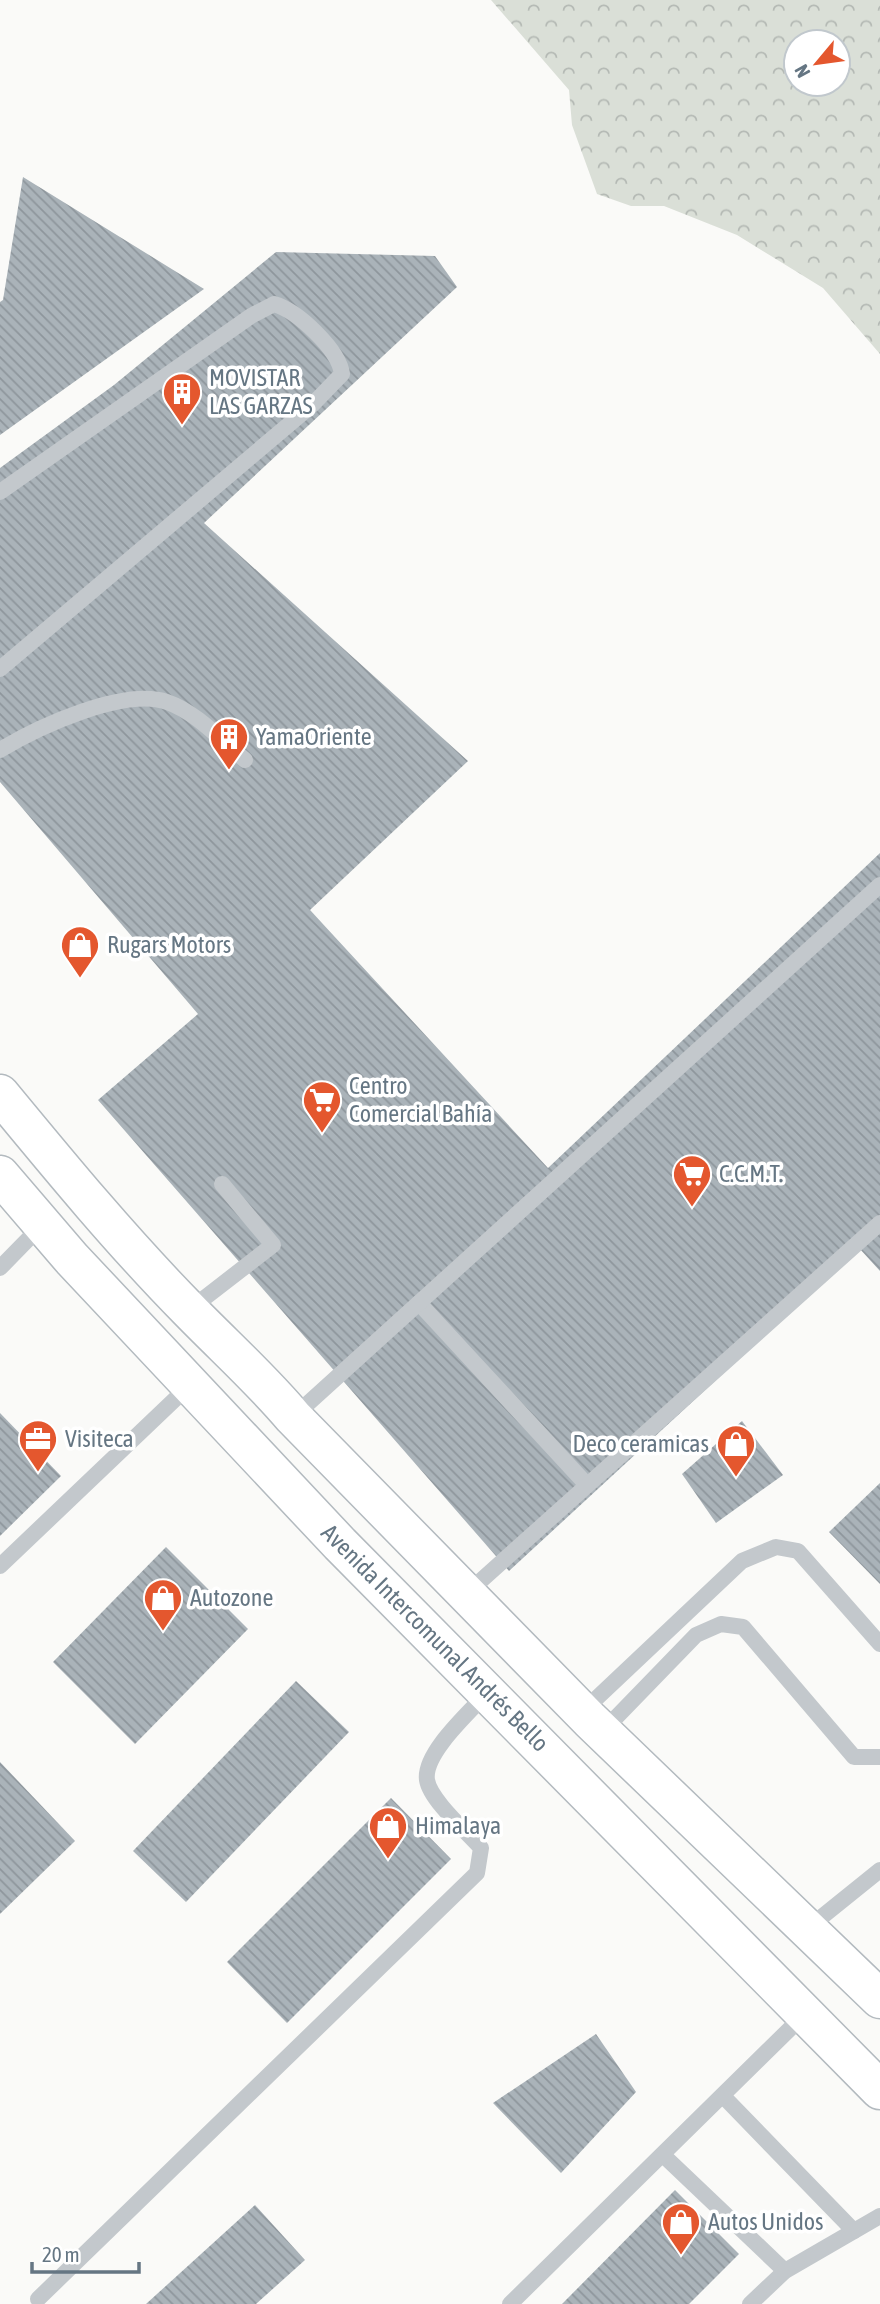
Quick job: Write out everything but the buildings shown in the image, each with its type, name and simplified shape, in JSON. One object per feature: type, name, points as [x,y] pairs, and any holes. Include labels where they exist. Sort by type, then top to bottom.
[{"type":"main road","points":[[0,1094],[83,1195],[189,1310],[269,1388],[293,1417],[466,1594],[592,1722],[808,1928],[871,1984]]},
{"type":"main road","name":"Avenida Intercomunal Andrés Bello","points":[[0,1175],[42,1225],[340,1544],[880,2090]]},
{"type":"lane","points":[[0,492],[251,316],[274,304],[289,308],[301,318],[341,362],[342,374],[312,405],[0,670]]},
{"type":"lane","points":[[0,750],[58,722],[110,704],[145,698],[169,702],[209,729],[245,760]]},
{"type":"lane","points":[[293,1417],[880,885]]},
{"type":"lane","points":[[189,1310],[273,1245],[222,1184]]},
{"type":"lane","points":[[466,1594],[880,1223]]},
{"type":"lane","points":[[0,1268],[42,1225]]},
{"type":"lane","points":[[419,1303],[587,1485]]},
{"type":"lane","points":[[0,1566],[191,1384]]},
{"type":"lane","points":[[592,1722],[742,1561],[776,1548],[798,1551],[880,1644]]},
{"type":"lane","points":[[592,1722],[696,1636],[721,1624],[743,1627],[854,1757],[880,1757]]},
{"type":"lane","points":[[38,2299],[477,1873],[481,1848],[437,1798],[427,1779],[432,1756],[488,1692]]},
{"type":"lane","points":[[808,1928],[880,1870]]},
{"type":"lane","points":[[510,2304],[805,2014]]},
{"type":"lane","points":[[723,2096],[854,2231]]},
{"type":"lane","points":[[663,2155],[785,2272]]},
{"type":"lane","points":[[750,2304],[785,2272],[880,2216]]},
{"type":"green space","points":[[491,0],[880,0],[880,354],[823,288],[737,235],[664,206],[631,206],[597,194],[572,125],[569,90]]},
{"type":"place","name":"MOVISTAR LAS GARZAS","points":[[182,426]]},
{"type":"place","name":"YamaOriente","points":[[229,771]]},
{"type":"place","name":"Rugars Motors","points":[[80,979]]},
{"type":"place","name":"Centro Comercial Bahía","points":[[322,1134]]},
{"type":"place","name":"C.C.M.T.","points":[[692,1208]]},
{"type":"place","name":"Visiteca","points":[[38,1473]]},
{"type":"place","name":"Deco ceramicas","points":[[736,1478]]},
{"type":"place","name":"Autozone","points":[[163,1632]]},
{"type":"place","name":"Himalaya","points":[[388,1860]]},
{"type":"place","name":"Autos Unidos","points":[[681,2256]]}]
